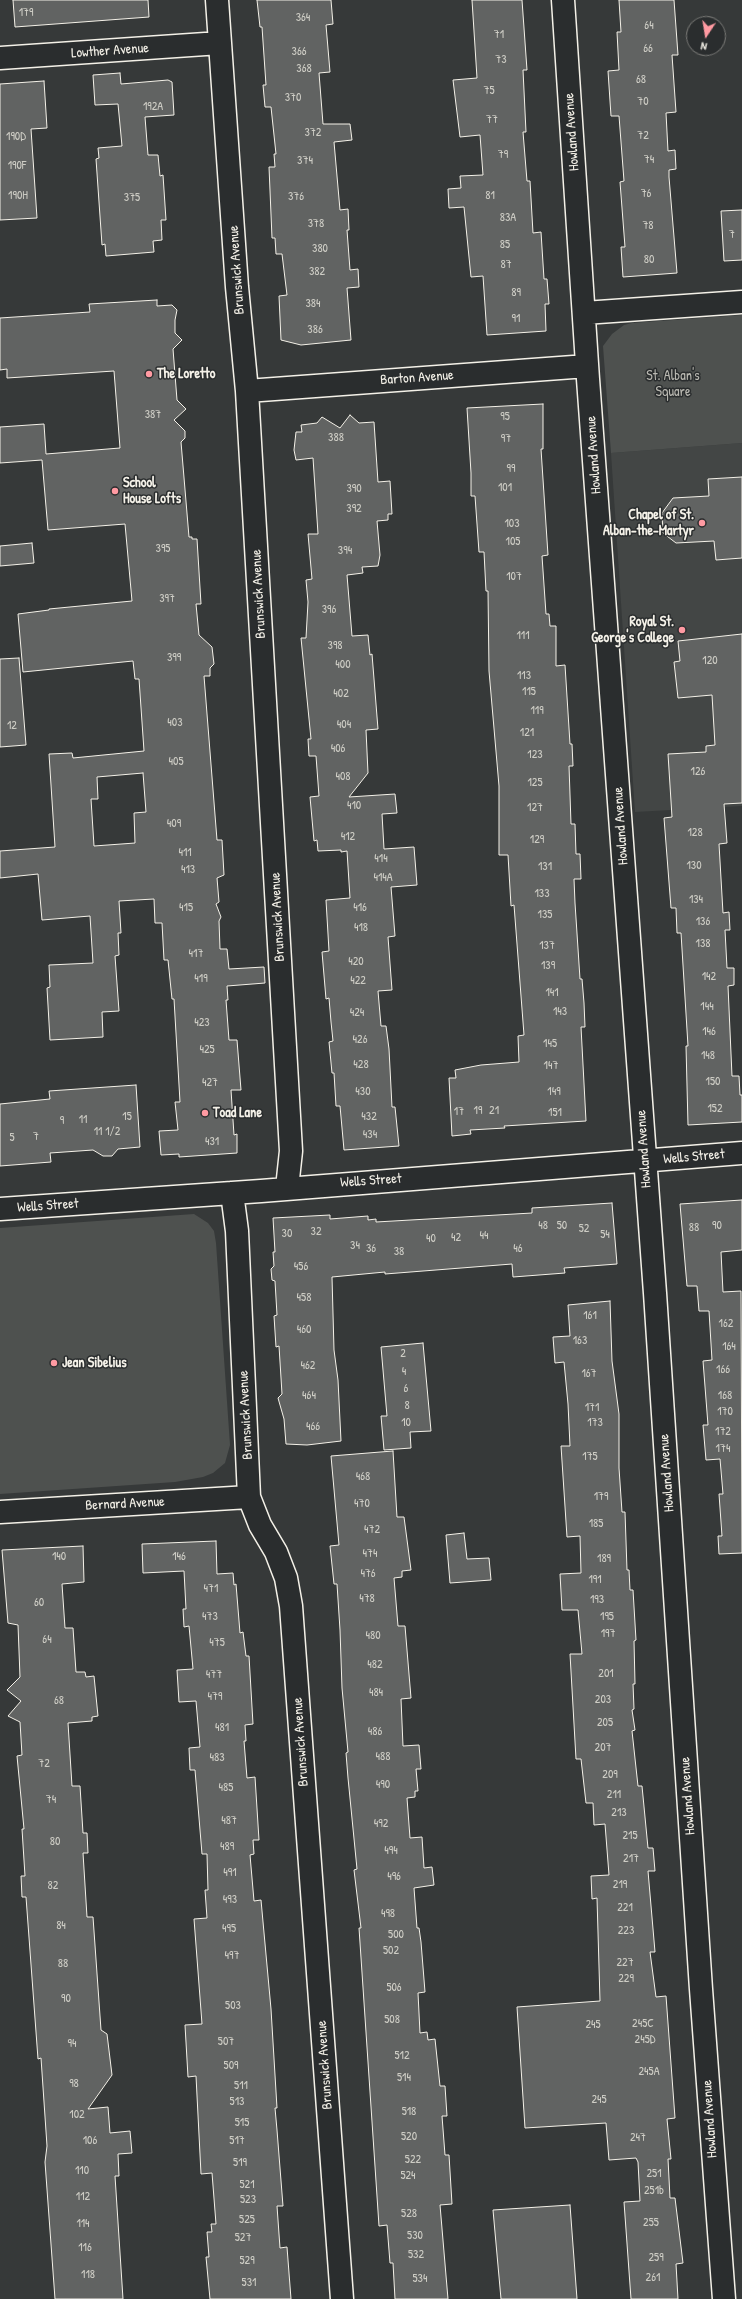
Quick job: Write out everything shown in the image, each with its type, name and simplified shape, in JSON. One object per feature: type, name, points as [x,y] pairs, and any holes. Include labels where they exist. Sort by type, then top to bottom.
[{"type":"street","name":"Brunswick Avenue","points":[[217,0],[237,287],[247,391],[291,1151],[287,1188]]},
{"type":"street","name":"Howland Avenue","points":[[563,0],[587,366],[645,1160],[700,1989],[724,2299]]},
{"type":"street","name":"Lowther Avenue","points":[[0,58],[220,43]]},
{"type":"street","points":[[584,313],[742,302]]},
{"type":"street","name":"Barton Avenue","points":[[247,391],[587,366]]},
{"type":"street","name":"Wells Street","points":[[0,1209],[232,1193],[742,1153]]},
{"type":"street","name":"Brunswick Avenue","points":[[232,1193],[237,1231],[250,1497],[260,1525],[276,1552],[286,1578],[290,1606],[342,2299]]},
{"type":"street","name":"Bernard Avenue","points":[[0,1512],[250,1497]]},
{"type":"shaded area","name":"Royal St. George's College","points":[[742,443],[742,806],[635,812],[611,453]]},
{"type":"green space","name":"St. Alban's Square","points":[[742,315],[742,443],[611,453],[603,346],[612,334],[624,325],[632,323]]},
{"type":"green space","points":[[194,1214],[208,1223],[214,1231],[216,1243],[230,1445],[225,1463],[213,1473],[203,1477],[175,1482],[0,1494],[0,1228]]},
{"type":"building","points":[[13,0],[148,0],[149,17],[15,27]]},
{"type":"building","points":[[257,0],[331,0],[333,24],[326,25],[330,72],[319,73],[323,124],[350,124],[352,140],[334,142],[340,210],[348,209],[349,230],[347,230],[350,270],[358,269],[359,287],[347,288],[351,340],[301,345],[281,340],[279,296],[287,295],[282,254],[276,254],[275,238],[272,238],[269,167],[275,167],[274,154],[276,154],[271,107],[265,107],[263,85],[266,85],[262,27],[260,27]]},
{"type":"building","points":[[472,0],[522,0],[527,70],[523,70],[526,132],[523,132],[527,181],[530,181],[533,233],[541,232],[544,279],[547,279],[549,304],[545,304],[546,331],[487,335],[483,276],[471,277],[464,207],[449,208],[448,189],[461,188],[460,176],[483,175],[480,135],[460,137],[453,80],[477,78]]},
{"type":"building","points":[[619,0],[674,0],[678,55],[672,55],[676,112],[666,113],[668,151],[675,150],[676,169],[669,170],[669,177],[677,273],[623,277],[621,247],[625,247],[620,182],[624,181],[619,116],[611,116],[608,71],[619,70],[617,32],[621,32]]},
{"type":"building","points":[[120,73],[121,84],[168,80],[172,82],[174,115],[145,117],[148,155],[158,155],[160,176],[163,175],[166,220],[161,220],[162,240],[153,241],[154,252],[106,256],[105,244],[102,245],[96,159],[99,158],[98,148],[122,146],[118,104],[95,105],[93,75]]},
{"type":"building","points":[[44,81],[47,128],[31,129],[37,218],[0,220],[0,84]]},
{"type":"building","points":[[742,210],[742,260],[724,261],[721,211]]},
{"type":"building","points":[[157,300],[157,306],[172,305],[177,310],[175,333],[182,340],[173,349],[177,400],[186,409],[174,420],[185,431],[185,438],[181,442],[189,537],[192,537],[192,539],[197,539],[201,604],[196,604],[199,635],[212,647],[214,664],[210,668],[210,676],[204,676],[217,840],[222,840],[224,875],[217,878],[219,902],[216,904],[221,917],[219,921],[220,949],[227,949],[229,969],[264,967],[265,983],[227,986],[228,1000],[226,1000],[229,1040],[237,1040],[241,1090],[231,1090],[234,1135],[237,1134],[237,1153],[179,1157],[179,1154],[161,1155],[159,1131],[178,1130],[175,1102],[180,1102],[174,999],[172,999],[168,960],[164,960],[162,923],[155,923],[154,899],[119,901],[121,933],[118,933],[119,955],[115,956],[119,1011],[102,1012],[103,1037],[50,1040],[47,988],[50,987],[49,965],[93,963],[90,916],[42,920],[38,874],[0,878],[0,851],[55,847],[49,754],[72,753],[73,758],[144,751],[139,679],[135,679],[133,661],[23,672],[18,614],[49,609],[132,601],[125,524],[48,530],[42,460],[0,463],[0,427],[44,424],[46,454],[120,448],[114,371],[7,378],[7,369],[0,370],[0,318],[90,312],[89,304]],"holes":[[[143,773],[146,812],[134,813],[135,843],[94,846],[91,799],[98,799],[97,777]]]},
{"type":"building","points":[[543,404],[543,449],[541,449],[548,555],[542,556],[546,614],[549,614],[550,626],[556,626],[556,666],[565,665],[570,744],[572,744],[573,766],[569,766],[571,824],[575,824],[576,854],[580,854],[581,879],[574,879],[580,979],[582,979],[584,1003],[585,1027],[581,1027],[586,1121],[504,1126],[505,1128],[470,1130],[471,1134],[452,1136],[449,1078],[456,1078],[455,1070],[481,1065],[519,1062],[518,1036],[524,1035],[514,905],[511,906],[508,855],[499,855],[499,786],[489,671],[488,591],[486,591],[484,552],[479,552],[475,496],[471,496],[467,408]]},
{"type":"building","points":[[350,415],[359,423],[374,422],[378,482],[390,481],[392,514],[388,514],[388,520],[377,521],[380,555],[378,566],[362,567],[363,573],[347,575],[352,636],[368,635],[370,655],[372,654],[378,729],[366,730],[368,773],[349,797],[395,794],[397,813],[382,814],[384,849],[414,847],[417,885],[391,887],[395,936],[388,937],[392,990],[378,991],[381,1026],[386,1026],[389,1049],[392,1107],[395,1107],[399,1146],[344,1150],[340,1106],[336,1106],[334,1073],[332,1073],[329,1042],[333,1041],[329,998],[326,999],[322,952],[329,951],[326,900],[350,898],[347,851],[318,851],[317,840],[314,841],[310,797],[319,796],[316,756],[309,756],[308,739],[311,739],[301,638],[306,638],[308,602],[306,580],[312,579],[308,534],[318,534],[313,458],[296,460],[294,450],[296,432],[302,432],[301,425],[317,423],[322,417],[340,428]]},
{"type":"building","name":"Chapel of St. Alban-the-Martyr","points":[[742,477],[742,558],[716,560],[714,541],[676,543],[663,533],[662,513],[673,498],[709,496],[708,479]]},
{"type":"building","points":[[32,543],[34,563],[0,566],[0,546]]},
{"type":"building","points":[[742,634],[742,803],[724,804],[727,843],[719,844],[723,913],[729,912],[730,930],[725,930],[727,968],[734,968],[734,985],[728,986],[732,1076],[739,1076],[740,1095],[742,1095],[742,1122],[688,1125],[686,1046],[688,1046],[681,933],[677,933],[676,908],[671,908],[664,818],[672,817],[668,754],[706,752],[706,746],[715,745],[712,695],[678,698],[674,662],[680,661],[678,641]]},
{"type":"building","points":[[19,658],[26,745],[0,747],[0,659]]},
{"type":"building","points":[[136,1085],[140,1147],[118,1149],[112,1156],[103,1156],[93,1150],[50,1153],[51,1162],[0,1166],[0,1104],[50,1099],[49,1091]]},
{"type":"building","points":[[742,1200],[742,1250],[721,1252],[723,1292],[741,1291],[742,1553],[719,1554],[718,1536],[722,1536],[719,1494],[723,1494],[720,1459],[706,1460],[703,1425],[708,1425],[703,1361],[712,1360],[709,1311],[699,1311],[697,1286],[687,1286],[680,1204]]},
{"type":"building","points":[[612,1203],[617,1264],[564,1268],[565,1273],[513,1277],[512,1264],[332,1277],[334,1350],[338,1380],[341,1441],[307,1445],[286,1444],[284,1419],[278,1398],[282,1394],[279,1346],[276,1347],[274,1316],[277,1315],[275,1281],[272,1280],[271,1269],[274,1266],[273,1252],[275,1252],[273,1218],[330,1215],[330,1219],[368,1216],[368,1220],[376,1219],[376,1222],[532,1213],[532,1208]]},
{"type":"building","points":[[610,1301],[612,1361],[619,1414],[619,1468],[622,1512],[625,1512],[627,1570],[629,1570],[630,1590],[633,1590],[636,1640],[634,1641],[634,1709],[632,1710],[635,1730],[632,1731],[638,1786],[642,1786],[648,1848],[653,1848],[655,1871],[648,1871],[655,1952],[650,1952],[656,1997],[666,1996],[675,2118],[667,2119],[671,2159],[668,2159],[670,2198],[675,2198],[683,2263],[676,2264],[678,2299],[631,2299],[624,2202],[640,2201],[638,2162],[636,2158],[609,2160],[606,2123],[525,2128],[517,2007],[600,2001],[597,1898],[592,1899],[591,1876],[609,1875],[605,1824],[594,1825],[593,1803],[586,1803],[581,1759],[576,1759],[570,1654],[582,1654],[578,1610],[562,1610],[560,1574],[581,1573],[580,1536],[567,1537],[561,1446],[570,1446],[568,1404],[564,1362],[555,1363],[553,1337],[570,1336],[568,1305]]},
{"type":"building","points":[[423,1343],[431,1431],[410,1432],[411,1448],[384,1450],[381,1416],[387,1416],[381,1347]]},
{"type":"building","points":[[393,1451],[397,1517],[404,1517],[411,1570],[402,1571],[402,1577],[394,1578],[398,1626],[405,1626],[411,1698],[401,1699],[403,1746],[419,1745],[421,1769],[416,1769],[418,1791],[415,1791],[415,1797],[407,1798],[410,1838],[422,1837],[424,1868],[432,1867],[434,1885],[414,1888],[417,1928],[419,1928],[421,1942],[425,1992],[418,1993],[420,2033],[427,2032],[428,2040],[435,2039],[440,2086],[445,2086],[447,2116],[442,2116],[445,2155],[449,2155],[452,2204],[440,2205],[448,2299],[395,2299],[393,2263],[390,2263],[387,2225],[379,2226],[359,1928],[361,1928],[354,1870],[357,1869],[346,1753],[348,1752],[342,1688],[337,1584],[334,1584],[330,1546],[339,1545],[331,1456]]},
{"type":"building","points":[[464,1533],[467,1559],[489,1558],[491,1580],[450,1583],[446,1535]]},
{"type":"building","points":[[216,1541],[217,1574],[233,1573],[234,1585],[236,1584],[240,1633],[243,1632],[246,1656],[249,1656],[253,1724],[245,1725],[246,1741],[244,1741],[247,1778],[255,1777],[259,1840],[253,1840],[254,1854],[250,1855],[254,1901],[261,1900],[271,2009],[277,2108],[275,2108],[283,2206],[277,2206],[280,2248],[287,2247],[291,2299],[210,2299],[206,2257],[209,2257],[207,2232],[212,2232],[211,2224],[216,2224],[212,2173],[201,2174],[196,2076],[188,2077],[185,2025],[202,2024],[194,1919],[207,1918],[205,1890],[208,1890],[207,1854],[202,1854],[195,1770],[190,1770],[189,1748],[200,1747],[196,1701],[179,1702],[177,1670],[193,1669],[189,1626],[184,1627],[183,1609],[186,1609],[184,1571],[143,1573],[142,1544]]},
{"type":"building","points":[[83,1546],[84,1582],[62,1584],[65,1628],[73,1628],[76,1672],[85,1672],[86,1677],[94,1676],[98,1716],[92,1717],[92,1721],[68,1723],[72,1786],[80,1786],[83,1833],[87,1833],[88,1853],[83,1853],[87,1917],[93,1917],[101,2030],[107,2034],[112,2075],[88,2109],[108,2107],[110,2133],[130,2131],[132,2153],[118,2154],[119,2176],[115,2176],[123,2299],[55,2299],[45,2162],[47,2146],[41,2058],[38,2059],[26,1897],[22,1897],[21,1876],[25,1876],[22,1829],[24,1829],[17,1756],[22,1755],[20,1722],[8,1716],[21,1701],[7,1690],[20,1677],[18,1625],[8,1623],[2,1550]]},
{"type":"building","points":[[570,2205],[577,2299],[501,2299],[493,2210]]},
{"type":"place","name":"The Loretto","points":[[149,374]]},
{"type":"place","name":"School House Lofts","points":[[115,491]]},
{"type":"place","name":"Chapel of St. Alban-the-Martyr","points":[[702,523]]},
{"type":"place","name":"Royal St. George's College","points":[[682,630]]},
{"type":"place","name":"Toad Lane","points":[[205,1113]]},
{"type":"place","name":"Jean Sibelius","points":[[54,1363]]}]
